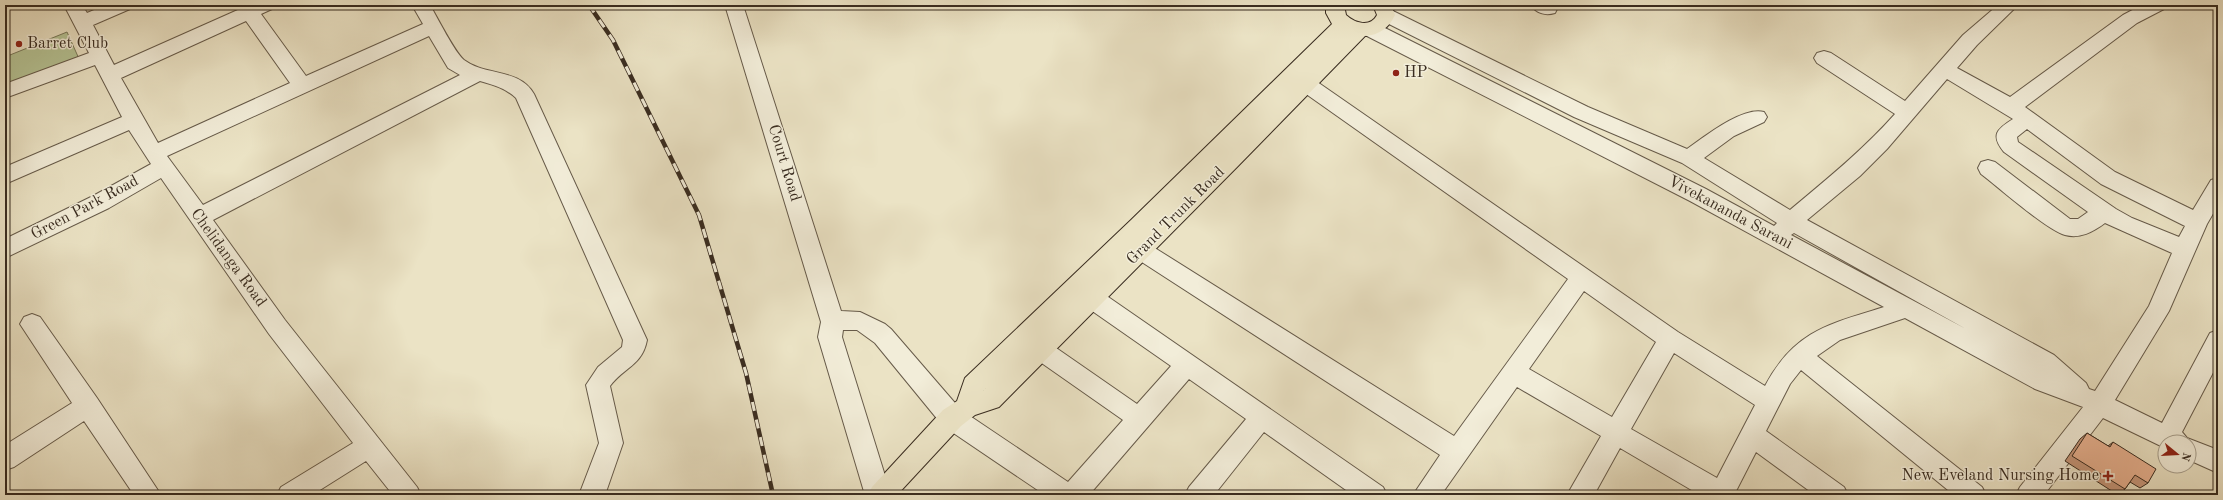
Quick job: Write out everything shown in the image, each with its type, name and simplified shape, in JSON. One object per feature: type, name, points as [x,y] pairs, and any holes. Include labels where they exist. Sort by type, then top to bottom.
[{"type":"main road","name":"Grand Trunk Road","points":[[970,407],[1041,350],[1142,251],[1306,84],[1363,18]]},
{"type":"main road","name":"Grand Trunk Road","points":[[970,407],[1139,226],[1363,18]]},
{"type":"main road","points":[[881,495],[970,407]]},
{"type":"street","points":[[78,14],[123,5]]},
{"type":"street","points":[[421,5],[455,63],[462,70],[495,76],[509,81],[524,94],[635,340],[634,351],[626,360],[605,374],[598,385],[609,427],[611,443],[592,495]]},
{"type":"street","name":"Court Road","points":[[734,5],[833,322],[830,337],[878,495]]},
{"type":"street","points":[[1981,5],[2003,10]]},
{"type":"street","points":[[2011,107],[2130,20],[2157,5]]},
{"type":"street","points":[[110,75],[257,8],[302,86]]},
{"type":"street","points":[[1777,238],[1791,221],[1852,170],[1880,144],[1970,40],[2003,10]]},
{"type":"street","name":"Chelidanga Road","points":[[78,14],[142,136],[160,159],[277,327],[408,495]]},
{"type":"street","name":"Vivekananda Sarani","points":[[1363,18],[1689,158],[1791,221],[2046,362],[2094,402]]},
{"type":"street","name":"Vivekananda Sarani","points":[[1363,18],[1908,308],[2043,382],[2094,402],[2160,434]]},
{"type":"street","name":"Green Park Road","points":[[5,249],[101,202],[160,159],[302,86],[434,26]]},
{"type":"street","points":[[5,91],[100,56]]},
{"type":"street","points":[[1824,58],[1907,112]]},
{"type":"street","points":[[1944,69],[2011,107],[2108,178],[2197,222]]},
{"type":"street","points":[[199,217],[478,74]]},
{"type":"street","points":[[1306,84],[1670,339],[1770,400]]},
{"type":"street","points":[[1689,158],[1727,131],[1757,117]]},
{"type":"street","points":[[2028,119],[2007,134],[2006,141],[2011,147],[2104,212],[2124,224],[2185,249]]},
{"type":"street","points":[[5,176],[133,120]]},
{"type":"street","points":[[1988,168],[2064,227],[2076,230],[2083,228],[2104,212]]},
{"type":"street","points":[[2029,495],[2158,311],[2197,222],[2218,186]]},
{"type":"street","points":[[1142,251],[1457,452]]},
{"type":"street","points":[[1426,495],[1582,277]]},
{"type":"street","points":[[1093,299],[1374,495]]},
{"type":"street","points":[[1514,372],[1721,494],[1782,377],[1799,354],[1832,333],[1908,308]]},
{"type":"street","points":[[833,322],[851,318],[870,325],[970,407],[1066,495]]},
{"type":"street","points":[[32,324],[148,495]]},
{"type":"street","points":[[1580,495],[1670,339]]},
{"type":"street","points":[[2175,434],[2218,340]]},
{"type":"street","points":[[1041,350],[1140,419]]},
{"type":"street","points":[[1799,354],[1973,495]]},
{"type":"street","points":[[1073,495],[1186,365]]},
{"type":"street","points":[[5,459],[88,406]]},
{"type":"street","points":[[1198,495],[1262,417]]},
{"type":"street","points":[[1752,435],[1836,495]]},
{"type":"street","points":[[290,495],[369,446]]},
{"type":"street","points":[[2197,452],[2218,462]]},
{"type":"green space","points":[[67,32],[80,61],[5,91],[5,57]]},
{"type":"building","points":[[2087,433],[2110,447],[2113,442],[2156,469],[2148,483],[2135,475],[2125,489],[2072,456]]},
{"type":"railway","points":[[589,5],[613,40],[699,215],[746,373],[773,495]]},
{"type":"place","name":"Barret Club","points":[[19,44]]},
{"type":"place","name":"HP","points":[[1396,73]]},
{"type":"place","name":"New Eveland Nursing Home","points":[[2108,476]]}]
